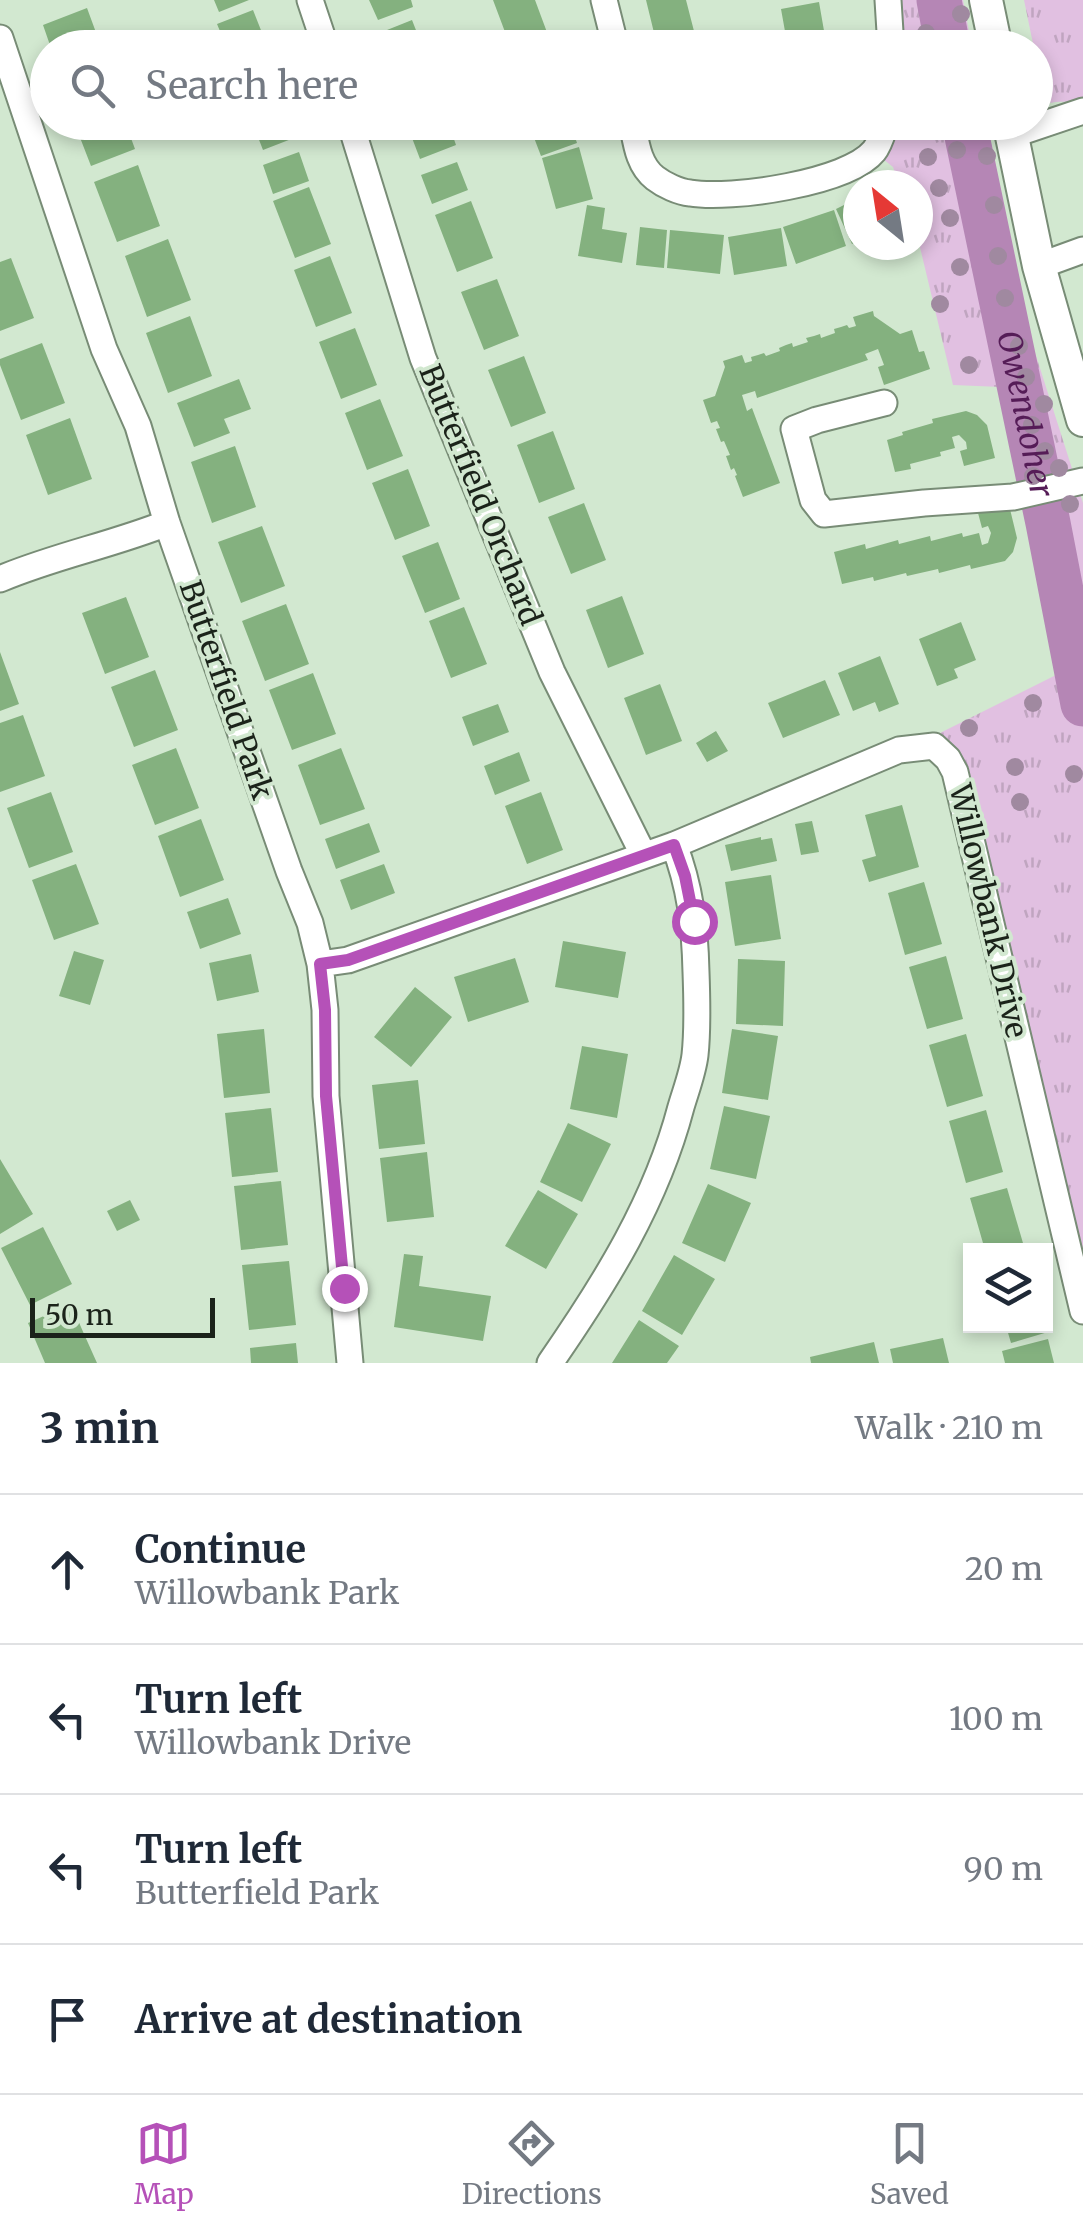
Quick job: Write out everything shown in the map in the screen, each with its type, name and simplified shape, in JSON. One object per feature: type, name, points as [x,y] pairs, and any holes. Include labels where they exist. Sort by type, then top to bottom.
[{"type":"main road","points":[[986,0],[992,30]]},
{"type":"main road","points":[[1013,140],[1039,266],[1083,420]]},
{"type":"street","points":[[310,0],[320,30]]},
{"type":"street","points":[[604,0],[612,30]]},
{"type":"street","points":[[888,0],[890,30]]},
{"type":"street","name":"Butterfield Park","points":[[0,38],[30,127]]},
{"type":"street","points":[[1053,118],[1083,111]]},
{"type":"street","name":"Butterfield Park","points":[[34,140],[104,348],[138,426],[167,523],[310,923],[325,1010],[326,1096],[350,1363]]},
{"type":"street","name":"Butterfield Orchard","points":[[356,140],[423,358],[552,672],[643,854]]},
{"type":"street","points":[[635,140],[638,154],[651,176],[690,194],[794,187],[846,170],[874,151],[879,140]]},
{"type":"street","points":[[1039,266],[1083,250]]},
{"type":"street","points":[[884,403],[794,430],[813,500],[824,514],[1012,497],[1071,484]]},
{"type":"street","points":[[0,579],[167,523]]},
{"type":"street","name":"Willowbank Drive","points":[[320,964],[348,960],[674,845],[899,750],[934,746],[948,758],[955,772],[1083,1311]]},
{"type":"street","points":[[550,1363],[591,1304],[640,1219],[674,1134],[695,1058],[694,921],[674,845]]},
{"type":"green space","points":[[888,0],[963,0],[969,30],[890,30]]},
{"type":"green space","points":[[1024,0],[1083,0],[1083,100],[1053,103],[1053,30],[1030,30]]},
{"type":"green space","points":[[883,140],[990,140],[1031,340],[1083,503],[1083,1280],[953,750],[938,734],[1076,665],[1042,492],[1022,495],[1001,387],[953,385],[923,260],[933,260],[933,170],[893,167],[878,155]]},
{"type":"building","points":[[214,0],[249,0],[219,12]]},
{"type":"building","points":[[369,0],[411,0],[413,7],[378,20]]},
{"type":"building","points":[[493,0],[535,0],[546,30],[504,30]]},
{"type":"building","points":[[646,0],[686,0],[694,30],[653,30]]},
{"type":"building","points":[[819,2],[824,30],[785,30],[781,9]]},
{"type":"building","points":[[87,8],[95,30],[45,30],[43,25]]},
{"type":"building","points":[[253,10],[261,30],[220,30],[217,24]]},
{"type":"building","points":[[412,20],[416,30],[387,30]]},
{"type":"building","points":[[81,140],[132,140],[135,149],[91,166]]},
{"type":"building","points":[[259,140],[289,140],[263,150]]},
{"type":"building","points":[[413,140],[454,140],[456,145],[420,159]]},
{"type":"building","points":[[535,140],[576,140],[577,143],[541,156]]},
{"type":"building","points":[[579,147],[593,199],[556,209],[542,158]]},
{"type":"building","points":[[299,152],[309,181],[273,194],[263,165]]},
{"type":"building","points":[[457,162],[468,190],[432,204],[421,175]]},
{"type":"building","points":[[138,165],[160,226],[117,242],[94,182]]},
{"type":"building","points":[[309,187],[331,244],[295,258],[273,201]]},
{"type":"building","points":[[471,201],[493,258],[457,272],[435,215]]},
{"type":"building","points":[[587,205],[605,208],[602,229],[627,233],[622,263],[578,256]]},
{"type":"building","points":[[843,206],[843,224],[836,209]]},
{"type":"building","points":[[834,210],[843,247],[796,264],[783,227]]},
{"type":"building","points":[[640,227],[667,230],[664,268],[636,265]]},
{"type":"building","points":[[781,228],[787,266],[734,275],[728,237]]},
{"type":"building","points":[[670,230],[724,235],[720,274],[667,268]]},
{"type":"building","points":[[168,239],[191,300],[147,317],[125,256]]},
{"type":"building","points":[[330,256],[352,313],[316,327],[294,270]]},
{"type":"building","points":[[11,258],[34,318],[0,331],[0,262]]},
{"type":"building","points":[[497,279],[519,336],[484,350],[461,292]]},
{"type":"building","points":[[873,311],[874,316],[900,334],[912,330],[930,369],[884,385],[878,367],[884,365],[878,349],[865,354],[868,360],[757,398],[755,391],[742,395],[747,411],[752,408],[780,483],[743,497],[726,456],[730,455],[716,429],[720,428],[717,421],[711,423],[703,400],[715,396],[725,367],[723,361],[742,355],[745,363],[752,361],[751,357],[764,353],[766,356],[792,343],[793,347],[808,342],[806,338],[820,334],[821,338],[835,333],[834,329],[856,326],[853,317]]},
{"type":"building","points":[[190,316],[212,376],[168,393],[146,333]]},
{"type":"building","points":[[355,328],[377,385],[341,399],[319,342]]},
{"type":"building","points":[[42,343],[65,403],[21,420],[0,359]]},
{"type":"building","points":[[524,356],[546,413],[511,427],[488,370]]},
{"type":"building","points":[[239,379],[251,409],[224,419],[230,433],[194,447],[177,403]]},
{"type":"building","points":[[380,399],[403,456],[367,470],[345,413]]},
{"type":"building","points":[[966,411],[987,425],[995,458],[964,466],[960,451],[967,449],[966,442],[959,435],[952,437],[955,448],[910,464],[911,469],[895,472],[887,440],[933,423],[932,419]]},
{"type":"building","points":[[70,418],[92,479],[48,495],[26,435]]},
{"type":"building","points":[[553,431],[575,489],[539,503],[517,445]]},
{"type":"building","points":[[235,446],[256,507],[212,523],[191,462]]},
{"type":"building","points":[[408,469],[430,526],[395,540],[372,483]]},
{"type":"building","points":[[584,503],[606,560],[571,574],[548,517]]},
{"type":"building","points":[[1009,505],[1017,538],[1005,561],[971,569],[970,565],[939,573],[938,569],[842,584],[834,552],[930,536],[931,541],[962,533],[963,537],[979,533],[982,545],[988,543],[991,533],[988,526],[982,528],[978,513]]},
{"type":"building","points":[[262,526],[285,586],[241,603],[218,542]]},
{"type":"building","points":[[438,542],[460,599],[425,613],[402,556]]},
{"type":"building","points":[[622,596],[644,654],[608,668],[586,610]]},
{"type":"building","points":[[126,597],[149,657],[105,674],[82,613]]},
{"type":"building","points":[[286,604],[309,664],[265,681],[242,621]]},
{"type":"building","points":[[464,607],[487,664],[451,678],[429,621]]},
{"type":"building","points":[[961,622],[976,660],[954,669],[958,678],[937,686],[919,639]]},
{"type":"building","points":[[0,652],[19,704],[0,711]]},
{"type":"building","points":[[880,656],[899,704],[879,712],[875,702],[853,711],[838,673]]},
{"type":"building","points":[[155,670],[178,730],[134,747],[111,687]]},
{"type":"building","points":[[313,673],[336,734],[292,750],[269,690]]},
{"type":"building","points":[[825,680],[840,715],[783,738],[768,703]]},
{"type":"building","points":[[660,684],[682,741],[646,755],[624,698]]},
{"type":"building","points":[[498,704],[509,732],[473,746],[462,717]]},
{"type":"building","points":[[23,715],[45,776],[0,792],[0,723]]},
{"type":"building","points":[[716,731],[728,751],[707,762],[696,743]]},
{"type":"building","points":[[176,748],[199,808],[155,825],[132,765]]},
{"type":"building","points":[[341,748],[365,809],[320,825],[298,765]]},
{"type":"building","points":[[519,752],[530,781],[495,795],[484,766]]},
{"type":"building","points":[[51,792],[73,852],[29,868],[7,808]]},
{"type":"building","points":[[541,792],[563,850],[527,864],[505,806]]},
{"type":"building","points":[[902,805],[919,867],[869,882],[862,860],[876,856],[865,815]]},
{"type":"building","points":[[201,819],[224,880],[180,897],[158,836]]},
{"type":"building","points":[[812,821],[819,852],[801,855],[795,824]]},
{"type":"building","points":[[369,823],[380,852],[336,869],[325,839]]},
{"type":"building","points":[[772,838],[777,861],[731,871],[725,845]]},
{"type":"building","points":[[76,864],[99,924],[54,940],[32,880]]},
{"type":"building","points":[[384,864],[395,893],[351,910],[340,880]]},
{"type":"building","points":[[771,875],[781,939],[735,946],[725,882]]},
{"type":"building","points":[[924,882],[942,944],[905,955],[888,893]]},
{"type":"building","points":[[228,898],[241,934],[200,949],[187,912]]},
{"type":"building","points":[[563,941],[626,952],[618,998],[555,987]]},
{"type":"building","points":[[74,951],[104,960],[90,1005],[59,996]]},
{"type":"building","points":[[251,954],[259,992],[217,1001],[209,963]]},
{"type":"building","points":[[946,956],[963,1019],[927,1029],[909,967]]},
{"type":"building","points":[[515,958],[529,1002],[468,1022],[454,977]]},
{"type":"building","points":[[738,959],[785,961],[783,1026],[736,1024]]},
{"type":"building","points":[[415,987],[452,1017],[411,1067],[374,1037]]},
{"type":"building","points":[[264,1029],[270,1093],[224,1098],[217,1034]]},
{"type":"building","points":[[732,1029],[778,1036],[768,1100],[722,1093]]},
{"type":"building","points":[[966,1034],[983,1096],[947,1107],[929,1045]]},
{"type":"building","points":[[582,1046],[628,1054],[617,1118],[570,1109]]},
{"type":"building","points":[[418,1080],[425,1144],[379,1149],[372,1085]]},
{"type":"building","points":[[724,1106],[770,1116],[756,1179],[710,1169]]},
{"type":"building","points":[[271,1108],[278,1172],[232,1177],[225,1113]]},
{"type":"building","points":[[986,1110],[1003,1172],[966,1183],[949,1121]]},
{"type":"building","points":[[568,1123],[611,1144],[582,1202],[540,1182]]},
{"type":"building","points":[[427,1152],[434,1217],[387,1222],[380,1158]]},
{"type":"building","points":[[0,1159],[33,1214],[0,1234]]},
{"type":"building","points":[[281,1181],[288,1245],[241,1250],[234,1186]]},
{"type":"building","points":[[708,1184],[751,1203],[725,1262],[682,1243]]},
{"type":"building","points":[[1007,1188],[1023,1243],[983,1243],[970,1198]]},
{"type":"building","points":[[538,1190],[578,1214],[546,1269],[505,1246]]},
{"type":"building","points":[[130,1200],[140,1220],[117,1231],[107,1211]]},
{"type":"building","points":[[43,1227],[72,1284],[30,1305],[1,1248]]},
{"type":"building","points":[[404,1254],[423,1256],[419,1286],[491,1296],[483,1341],[394,1327]]},
{"type":"building","points":[[674,1255],[715,1279],[682,1335],[642,1311]]},
{"type":"building","points":[[289,1261],[296,1325],[249,1330],[242,1265]]},
{"type":"building","points":[[71,1304],[97,1363],[45,1363],[28,1323]]},
{"type":"building","points":[[639,1320],[679,1346],[667,1363],[612,1363]]},
{"type":"building","points":[[1008,1333],[1045,1333],[1011,1343]]},
{"type":"building","points":[[943,1338],[949,1363],[893,1363],[890,1349]]},
{"type":"building","points":[[1048,1339],[1054,1363],[1005,1363],[1002,1351]]},
{"type":"building","points":[[874,1342],[879,1363],[811,1363],[810,1357]]},
{"type":"building","points":[[296,1343],[298,1363],[251,1363],[250,1348]]},
{"type":"waterway","name":"Owendoher","points":[[939,0],[945,30]]},
{"type":"waterway","name":"Owendoher","points":[[968,140],[1083,704]]},
{"type":"route","points":[[344,1288],[326,1096],[320,964],[348,960],[674,845],[694,921]]}]
